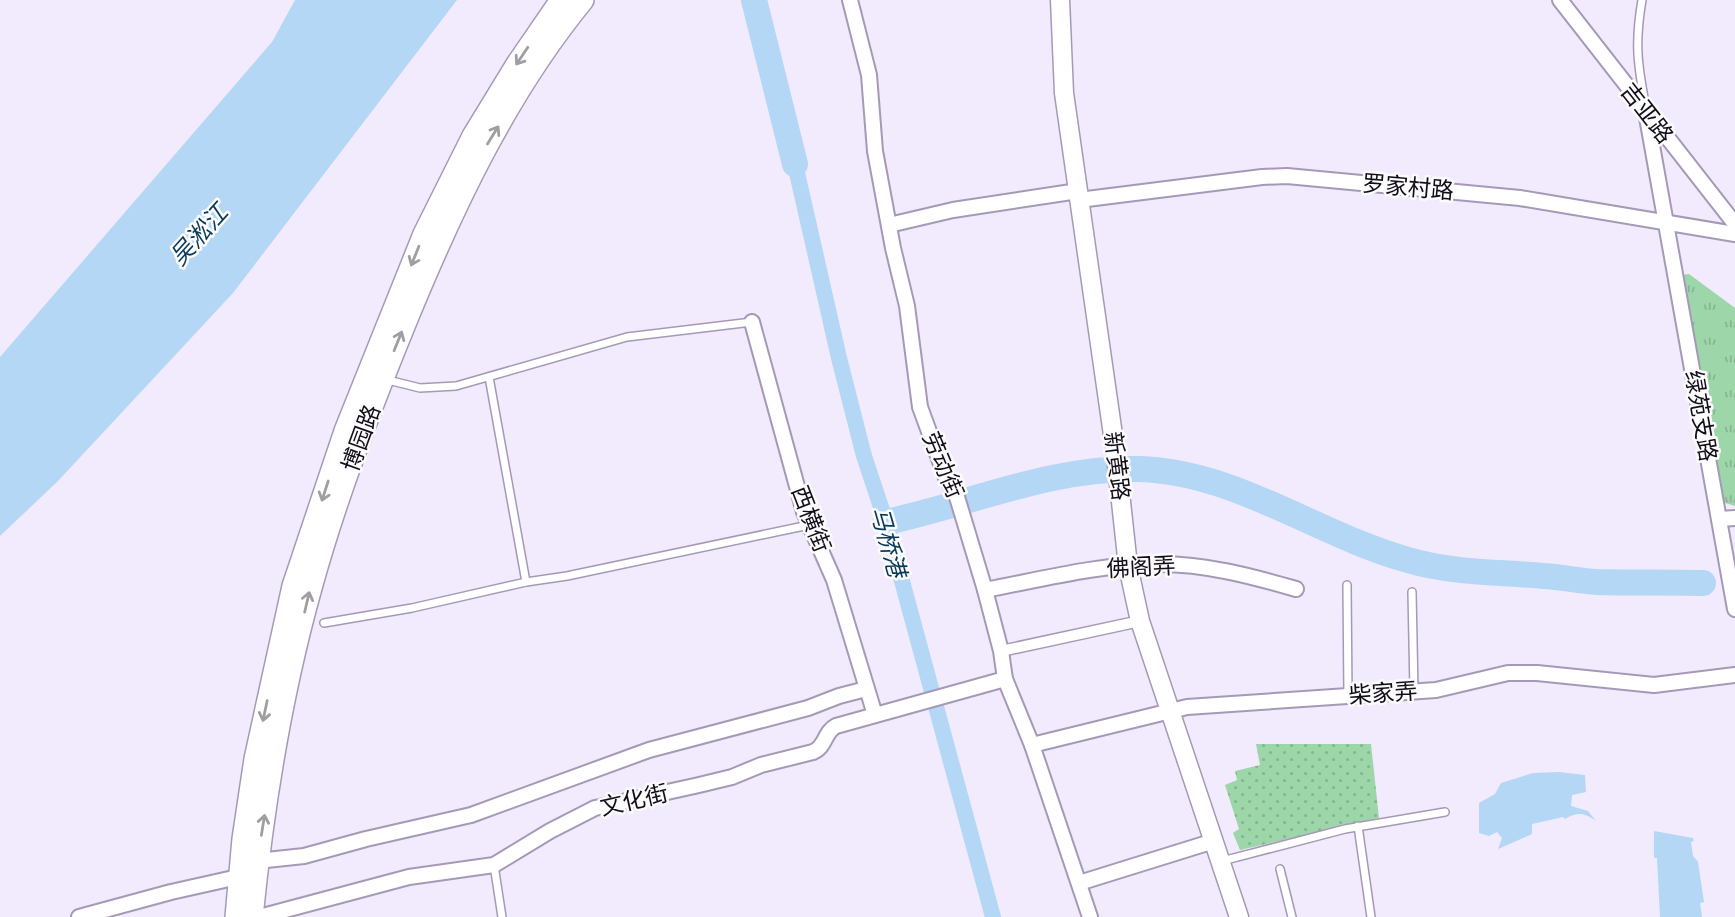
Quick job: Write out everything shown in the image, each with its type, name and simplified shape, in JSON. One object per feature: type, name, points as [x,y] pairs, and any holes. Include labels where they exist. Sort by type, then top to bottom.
[{"type":"main road","name":"博园路","points":[[236,917],[238,877],[255,759],[293,586],[345,431],[436,209],[473,136],[517,64],[561,0]]},
{"type":"main road","name":"博园路","points":[[252,917],[257,861],[273,761],[310,589],[356,449],[439,241],[487,144],[530,75],[583,0]]},
{"type":"street","name":"劳动街","points":[[850,0],[869,75],[875,151],[906,306],[920,407],[946,478],[959,503],[1001,651],[1005,679],[1032,745],[1090,917]]},
{"type":"street","name":"新黄路","points":[[1060,0],[1064,93],[1116,456],[1128,566],[1140,621],[1239,917]]},
{"type":"street","name":"吉亚路","points":[[1560,0],[1735,224]]},
{"type":"street","name":"绿苑支路","points":[[1646,113],[1735,609]]},
{"type":"street","name":"罗家村路","points":[[889,225],[942,212],[1287,176],[1502,195],[1735,234]]},
{"type":"street","name":"西横街","points":[[752,322],[800,496],[834,580],[875,715]]},
{"type":"street","points":[[1719,519],[1735,518]]},
{"type":"street","name":"佛阁弄","points":[[985,590],[1063,574],[1159,564],[1208,568],[1255,577],[1296,589]]},
{"type":"street","points":[[1001,651],[1140,621]]},
{"type":"street","name":"柴家弄","points":[[1032,745],[1169,710],[1212,704],[1447,688],[1524,672],[1654,685],[1735,674]]},
{"type":"street","name":"文化街","points":[[259,917],[409,877],[494,865],[595,808],[732,777],[761,765],[813,752],[823,745],[830,729],[1005,679]]},
{"type":"street","points":[[257,861],[304,856],[471,815],[649,750],[807,708],[866,689]]},
{"type":"street","points":[[1079,883],[1214,841]]},
{"type":"street","points":[[79,917],[238,877]]},
{"type":"lane","points":[[1642,0],[1637,29],[1637,58],[1646,113]]},
{"type":"lane","points":[[383,379],[419,388],[437,389],[489,377],[627,337],[752,322]]},
{"type":"lane","points":[[489,377],[526,582]]},
{"type":"lane","points":[[324,623],[412,608],[810,524]]},
{"type":"lane","points":[[1347,586],[1348,696]]},
{"type":"lane","points":[[1412,592],[1414,691]]},
{"type":"lane","points":[[1221,861],[1358,826],[1445,812]]},
{"type":"lane","points":[[1358,826],[1371,917]]},
{"type":"lane","points":[[494,865],[502,917]]},
{"type":"lane","points":[[1280,869],[1293,917]]},
{"type":"green space","points":[[1689,274],[1735,308],[1735,506],[1722,502],[1681,275]]},
{"type":"green space","points":[[1256,744],[1371,744],[1379,818],[1240,850],[1233,833],[1239,829],[1225,785],[1237,780],[1235,771],[1260,765]]},
{"type":"water","name":"吴淞江","points":[[295,0],[457,0],[233,293],[58,481],[0,536],[0,357],[272,42]]},
{"type":"water","points":[[1533,773],[1585,775],[1586,792],[1572,795],[1571,806],[1588,811],[1596,821],[1581,814],[1532,824],[1532,834],[1498,849],[1502,838],[1497,832],[1489,836],[1479,833],[1479,803],[1495,794],[1501,783]]},
{"type":"water","points":[[1654,831],[1693,838],[1693,856],[1698,862],[1704,902],[1700,903],[1702,917],[1660,917]]},
{"type":"waterway","points":[[754,0],[795,164]]},
{"type":"waterway","name":"马桥港","points":[[795,164],[864,456],[886,522],[993,917]]},
{"type":"waterway","points":[[886,522],[1042,480],[1106,470],[1139,469],[1175,473],[1243,492],[1374,549],[1425,564],[1458,570],[1597,582],[1703,583]]}]
